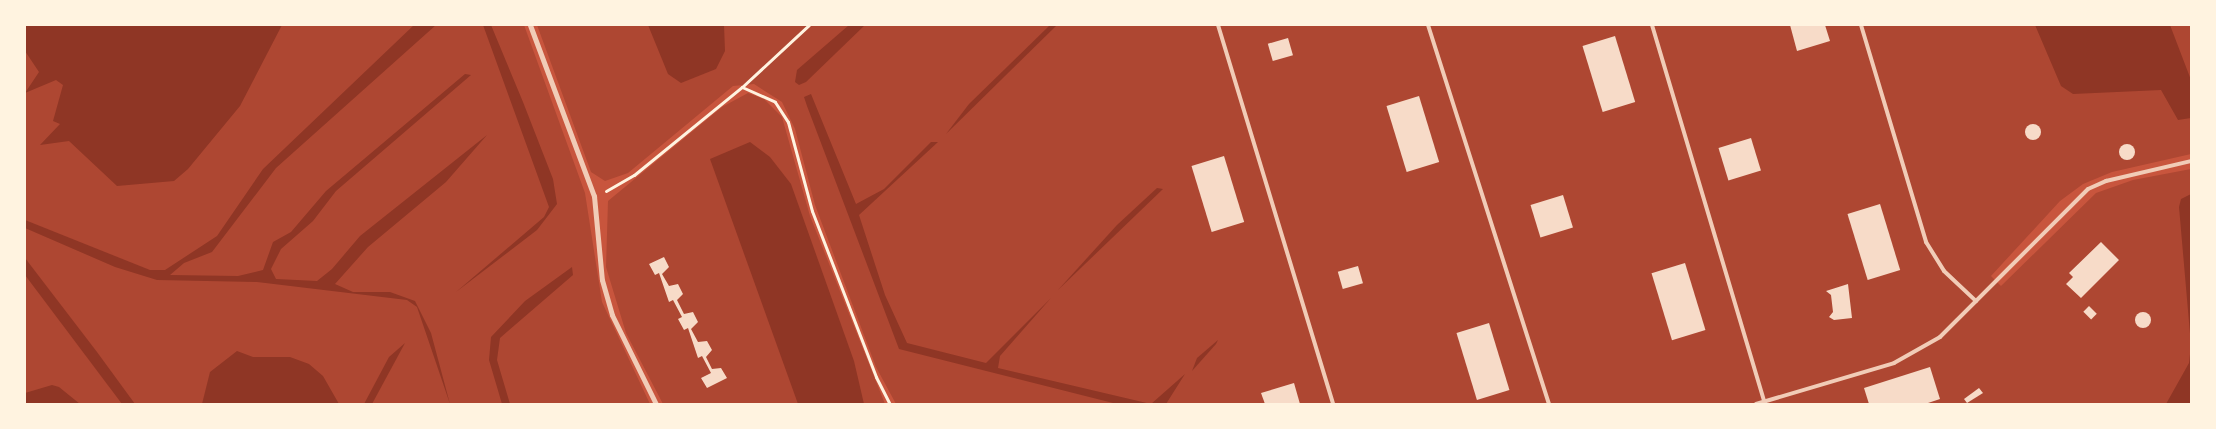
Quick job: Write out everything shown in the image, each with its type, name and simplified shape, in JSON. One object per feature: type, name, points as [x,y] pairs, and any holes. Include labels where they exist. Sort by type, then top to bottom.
[{"type":"street","points":[[530,25],[594,196],[606,298],[626,348],[656,404]]},
{"type":"lane","points":[[1218,25],[1333,404]]},
{"type":"lane","points":[[1428,25],[1549,404]]},
{"type":"lane","points":[[1652,25],[1765,403]]},
{"type":"lane","points":[[1861,25],[1926,242],[1944,271],[1976,301]]},
{"type":"lane","points":[[1756,404],[1765,403],[1894,363],[1940,337],[2088,189],[2106,180],[2191,162]]},
{"type":"path","points":[[594,196],[634,175],[742,86],[809,25]]},
{"type":"path","points":[[742,86],[775,102],[788,122],[812,211],[876,377],[890,404]]},
{"type":"shaded area","points":[[25,25],[524,25],[585,193],[602,302],[650,404],[25,404]]},
{"type":"shaded area","points":[[25,25],[282,25],[240,106],[188,169],[174,181],[117,186],[69,141],[40,145],[60,124],[53,121],[63,85],[56,80],[25,93],[39,72],[25,51]]},
{"type":"shaded area","points":[[414,25],[436,25],[276,168],[212,252],[184,263],[170,275],[238,276],[263,270],[273,242],[291,232],[326,191],[465,74],[471,75],[336,191],[313,221],[281,249],[271,269],[276,279],[317,281],[332,269],[360,236],[487,135],[446,182],[368,247],[335,284],[353,292],[390,292],[415,301],[431,333],[450,404],[417,307],[407,300],[257,282],[157,280],[115,267],[25,228],[25,220],[150,270],[165,270],[217,236],[263,169]]},
{"type":"shaded area","points":[[483,25],[491,25],[523,102],[553,179],[557,204],[537,230],[456,292],[544,217],[549,207]]},
{"type":"shaded area","points":[[537,25],[2191,25],[2191,154],[2112,172],[2083,184],[2060,201],[1991,276],[2001,286],[2096,193],[2133,180],[2191,169],[2191,404],[896,404],[876,367],[815,205],[795,129],[782,102],[754,84],[733,86],[628,173],[605,181],[591,172]]},
{"type":"shaded area","points":[[648,25],[724,25],[725,51],[716,69],[681,83],[668,74]]},
{"type":"shaded area","points":[[849,25],[865,25],[806,82],[799,85],[795,82],[797,70]]},
{"type":"shaded area","points":[[1050,25],[1057,25],[946,134],[969,104]]},
{"type":"shaded area","points":[[2035,25],[2170,25],[2191,80],[2191,118],[2178,120],[2161,90],[2073,94],[2061,86]]},
{"type":"shaded area","points":[[748,93],[764,99],[782,117],[810,216],[885,404],[663,404],[626,333],[606,267],[608,201],[722,107]]},
{"type":"shaded area","points":[[811,94],[856,204],[884,189],[931,142],[938,142],[859,215],[885,295],[907,343],[986,363],[1051,298],[1000,356],[998,368],[1151,404],[1117,404],[899,349],[807,106],[804,97]]},
{"type":"shaded area","points":[[750,142],[770,157],[791,184],[854,361],[864,404],[798,404],[710,159]]},
{"type":"shaded area","points":[[1157,188],[1163,189],[1058,290],[1117,225]]},
{"type":"shaded area","points":[[2191,194],[2191,345],[2179,207],[2181,199]]},
{"type":"shaded area","points":[[25,258],[135,404],[122,404],[25,275]]},
{"type":"shaded area","points":[[572,267],[573,275],[500,338],[497,360],[510,404],[502,404],[489,360],[491,337],[525,301]]},
{"type":"shaded area","points":[[1218,340],[1216,344],[1192,371],[1197,358]]},
{"type":"shaded area","points":[[405,343],[372,404],[364,404],[389,357]]},
{"type":"shaded area","points":[[2191,345],[2191,404],[2166,404],[2189,363]]},
{"type":"shaded area","points":[[237,351],[253,357],[290,357],[309,364],[323,376],[339,404],[202,404],[210,372]]},
{"type":"shaded area","points":[[1185,374],[1166,404],[1151,404]]},
{"type":"shaded area","points":[[52,385],[59,387],[80,404],[25,404],[25,393]]},
{"type":"building","points":[[1790,25],[1825,25],[1830,41],[1797,51]]},
{"type":"building","points":[[1615,36],[1635,102],[1603,112],[1582,46]]},
{"type":"building","points":[[1288,38],[1293,55],[1273,61],[1268,44]]},
{"type":"building","points":[[1419,96],[1439,162],[1407,172],[1386,106]]},
{"type":"building","points":[[2033,124],[2039,126],[2041,132],[2039,138],[2033,140],[2027,138],[2025,132],[2027,126]]},
{"type":"building","points":[[1751,138],[1761,171],[1728,180],[1718,148]]},
{"type":"building","points":[[2127,144],[2133,146],[2135,152],[2133,158],[2127,160],[2121,158],[2119,152],[2121,146]]},
{"type":"building","points":[[1224,156],[1244,222],[1212,232],[1191,166]]},
{"type":"building","points":[[1563,195],[1573,228],[1540,237],[1530,205]]},
{"type":"building","points":[[1880,204],[1900,270],[1868,280],[1847,214]]},
{"type":"building","points":[[2101,242],[2119,260],[2081,298],[2066,284],[2073,277],[2069,273]]},
{"type":"building","points":[[664,257],[669,267],[662,274],[669,286],[678,284],[683,294],[677,300],[684,314],[693,312],[698,322],[691,329],[698,342],[707,341],[712,350],[706,357],[712,369],[721,368],[727,378],[707,388],[701,378],[711,373],[702,356],[698,358],[688,328],[684,330],[678,319],[682,317],[673,300],[669,302],[659,273],[655,275],[649,264]]},
{"type":"building","points":[[1685,263],[1705,330],[1672,340],[1652,273]]},
{"type":"building","points":[[1358,266],[1363,283],[1343,289],[1338,272]]},
{"type":"building","points":[[1848,284],[1852,318],[1834,320],[1829,317],[1833,312],[1831,295],[1826,291]]},
{"type":"building","points":[[2089,306],[2097,314],[2091,319],[2083,312]]},
{"type":"building","points":[[2143,312],[2149,314],[2151,320],[2149,326],[2143,328],[2137,326],[2135,320],[2137,314]]},
{"type":"building","points":[[1489,323],[1509,390],[1477,400],[1456,333]]},
{"type":"building","points":[[1930,367],[1940,399],[1925,404],[1869,404],[1864,388]]},
{"type":"building","points":[[1294,383],[1300,404],[1265,404],[1261,393]]},
{"type":"building","points":[[1979,388],[1983,393],[1967,403],[1964,399]]}]
